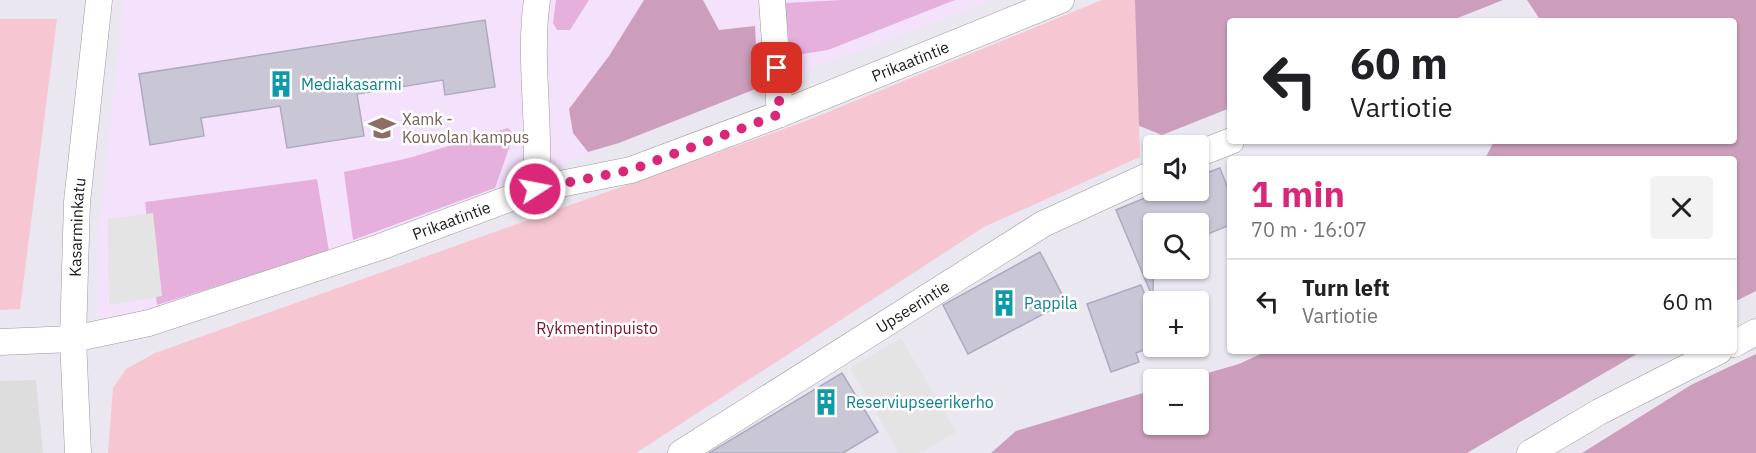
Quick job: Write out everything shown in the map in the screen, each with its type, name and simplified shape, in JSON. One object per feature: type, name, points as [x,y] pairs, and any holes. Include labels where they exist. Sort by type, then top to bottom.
[{"type":"street","name":"Kasarminkatu","points":[[78,453],[73,339],[77,202],[99,0]]},
{"type":"street","points":[[535,189],[538,164],[533,33],[537,0]]},
{"type":"street","points":[[772,0],[780,114]]},
{"type":"street","name":"Prikaatintie","points":[[0,342],[73,339],[117,332],[176,315],[380,247],[535,189],[631,170],[780,114],[1061,0]]},
{"type":"street","points":[[1209,150],[1227,143]]},
{"type":"street","name":"Upseerintie","points":[[681,453],[1043,224],[1143,178]]},
{"type":"street","points":[[1737,342],[1756,332]]},
{"type":"street","points":[[1530,453],[1599,412],[1713,354]]},
{"type":"shaded area","name":"Xamk - Kouvolan kampus","points":[[124,0],[992,0],[167,315],[98,319],[98,236]]},
{"type":"shaded area","points":[[556,0],[589,0],[570,30],[557,30],[553,23]]},
{"type":"shaded area","points":[[644,0],[703,0],[719,30],[755,26],[758,88],[619,143],[588,152],[573,133],[569,109],[609,56]]},
{"type":"shaded area","points":[[842,0],[955,0],[828,50],[790,56],[785,3]]},
{"type":"shaded area","points":[[1115,0],[1503,0],[1458,18],[1227,18],[1227,109],[1162,135],[1117,117]]},
{"type":"shaded area","points":[[1527,0],[1756,0],[1756,291],[1737,300],[1737,156],[1486,156],[1492,144],[1737,144],[1737,18],[1539,18]]},
{"type":"shaded area","points":[[508,128],[514,134],[495,188],[353,240],[344,172],[409,158]]},
{"type":"shaded area","points":[[317,179],[329,251],[157,305],[145,202]]},
{"type":"shaded area","points":[[153,213],[162,296],[109,305],[108,219]]},
{"type":"shaded area","points":[[901,338],[956,432],[920,453],[899,453],[850,368]]},
{"type":"shaded area","points":[[1261,354],[1637,354],[1467,453],[991,453],[1016,431],[1143,393],[1143,435],[1209,435],[1209,373],[1239,364]]},
{"type":"shaded area","points":[[1756,354],[1756,453],[1582,453],[1691,385]]},
{"type":"shaded area","points":[[36,380],[43,453],[0,453],[0,381]]},
{"type":"green space","name":"Rykmentinpuisto","points":[[1102,0],[1135,0],[1140,157],[984,227],[636,453],[108,453],[113,388],[126,369],[155,353],[806,121]]},
{"type":"green space","points":[[0,19],[57,19],[20,309],[0,310]]},
{"type":"building","name":"Mediakasarmi","points":[[485,20],[495,87],[445,95],[443,80],[357,94],[364,136],[287,148],[280,106],[201,118],[204,136],[150,145],[139,74]]},
{"type":"building","points":[[1220,168],[1227,186],[1227,226],[1209,234],[1209,213],[1143,213],[1143,274],[1116,210],[1143,199],[1143,201],[1209,201],[1209,172]]},
{"type":"building","name":"Pappila","points":[[1040,252],[1066,302],[968,354],[943,305]]},
{"type":"building","points":[[1145,279],[1153,279],[1153,291],[1150,291]]},
{"type":"building","points":[[1141,285],[1143,291],[1143,350],[1136,353],[1139,362],[1111,372],[1087,304]]},
{"type":"building","name":"Reserviupseerikerho","points":[[842,373],[878,432],[843,453],[709,453]]},
{"type":"place","name":"Mediakasarmi","points":[[281,84]]},
{"type":"place","name":"Xamk - Kouvolan kampus","points":[[382,128]]},
{"type":"place","name":"Pappila","points":[[1004,303]]},
{"type":"place","name":"Reserviupseerikerho","points":[[826,402]]},
{"type":"route","points":[[535,189],[631,170],[780,114],[777,68]]}]
